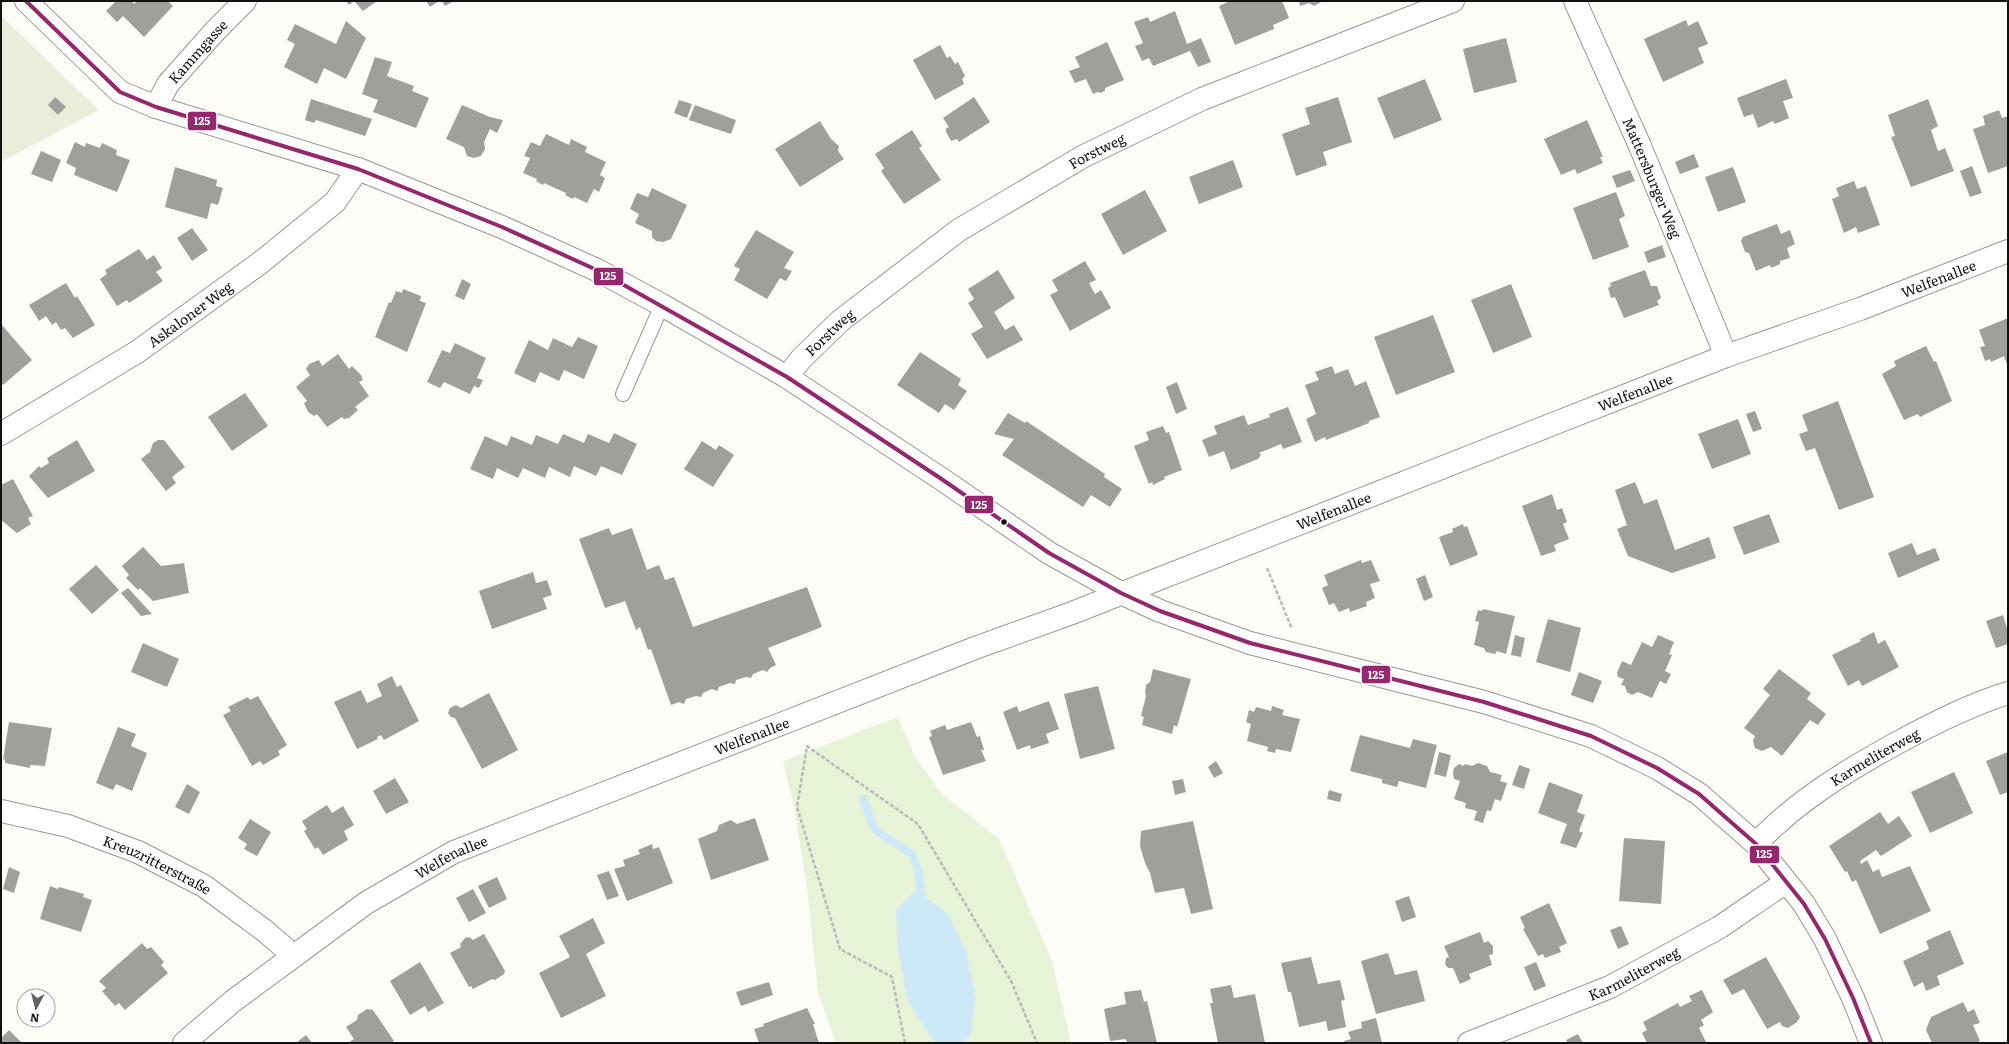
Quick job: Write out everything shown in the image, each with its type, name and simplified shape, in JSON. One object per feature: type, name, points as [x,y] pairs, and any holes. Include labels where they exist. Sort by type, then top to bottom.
[{"type":"street","points":[[26,1],[120,92],[156,107],[358,169],[502,227],[599,271],[788,377],[1050,553],[1121,593],[1160,611],[1250,643],[1484,702],[1591,736],[1657,768],[1699,794],[1756,844],[1804,904],[1825,940],[1853,998],[1871,1043]]},
{"type":"street","name":"Kammgasse","points":[[156,107],[168,84],[216,30],[245,1]]},
{"type":"street","name":"Forstweg","points":[[788,377],[801,359],[840,321],[959,230],[1084,156],[1202,99],[1453,1]]},
{"type":"street","name":"Mattersburger Weg","points":[[1575,1],[1640,146],[1726,356]]},
{"type":"street","name":"Askaloner Weg","points":[[1,434],[137,352],[260,263],[335,202],[358,169]]},
{"type":"street","name":"Welfenallee","points":[[184,1043],[233,1001],[366,903],[454,852],[967,650],[1072,613],[1726,356],[1860,309],[2008,251]]},
{"type":"street","name":"Karmeliterweg","points":[[1756,844],[1789,811],[1861,763],[1929,726],[2008,693]]},
{"type":"street","name":"Kreuzritterstraße","points":[[1,811],[68,826],[138,852],[204,886],[265,931],[294,956]]},
{"type":"street","name":"Karmeliterweg","points":[[1469,1043],[1610,987],[1720,927],[1786,882]]},
{"type":"lane","points":[[622,394],[662,305]]},
{"type":"path","points":[[1267,568],[1294,633]]},
{"type":"path","points":[[905,1043],[892,977],[840,949],[797,807],[807,746],[918,824],[1011,981],[1037,1043]]},
{"type":"green space","points":[[1,16],[99,110],[1,162]]},
{"type":"green space","points":[[898,717],[915,757],[941,793],[999,839],[1052,961],[1071,1043],[963,1043],[971,1034],[947,913],[916,890],[908,1002],[935,1043],[836,1043],[818,993],[808,896],[794,806],[783,761]]},
{"type":"water","points":[[916,890],[947,913],[966,951],[975,997],[971,1034],[963,1043],[935,1043],[908,1002],[898,950],[896,910]]},
{"type":"building","points":[[116,1],[132,1],[134,4],[137,1],[168,1],[173,6],[144,37],[123,16],[117,22],[106,11]]},
{"type":"building","points":[[346,1],[354,1],[349,5]]},
{"type":"building","points":[[354,1],[377,1],[363,11]]},
{"type":"building","points":[[426,1],[439,1],[430,7]]},
{"type":"building","points":[[442,1],[454,1],[445,6]]},
{"type":"building","points":[[1230,1],[1282,1],[1289,18],[1273,25],[1274,29],[1235,45],[1219,6]]},
{"type":"building","points":[[1299,1],[1323,1],[1314,6],[1309,3],[1300,6]]},
{"type":"building","points":[[1175,11],[1187,44],[1201,38],[1211,62],[1198,67],[1190,51],[1153,66],[1149,58],[1142,61],[1135,46],[1143,43],[1134,22],[1148,17],[1150,22]]},
{"type":"building","points":[[1686,20],[1688,26],[1698,21],[1708,44],[1698,48],[1704,63],[1663,82],[1644,39]]},
{"type":"building","points":[[346,21],[366,38],[346,79],[324,68],[317,84],[284,67],[295,44],[287,40],[295,24],[336,44]]},
{"type":"building","points":[[1506,38],[1517,82],[1474,93],[1463,49]]},
{"type":"building","points":[[1107,42],[1124,80],[1105,88],[1105,91],[1093,94],[1086,79],[1075,83],[1069,71],[1080,67],[1075,57]]},
{"type":"building","points":[[940,45],[947,58],[950,56],[955,64],[958,62],[965,76],[962,79],[964,84],[935,100],[913,60]]},
{"type":"building","points":[[375,57],[392,62],[387,76],[414,86],[412,91],[429,98],[416,128],[373,112],[378,100],[362,94]]},
{"type":"building","points":[[1425,79],[1442,120],[1394,139],[1377,98]]},
{"type":"building","points":[[1786,79],[1793,98],[1783,101],[1789,118],[1775,124],[1773,121],[1758,128],[1753,114],[1744,117],[1737,98]]},
{"type":"building","points":[[55,97],[66,107],[58,115],[48,105]]},
{"type":"building","points":[[974,97],[990,122],[959,142],[957,139],[951,141],[946,132],[946,128],[949,127],[943,118]]},
{"type":"building","points":[[1338,97],[1352,142],[1323,152],[1327,165],[1296,176],[1282,134],[1310,124],[1305,108]]},
{"type":"building","points":[[311,99],[372,119],[365,136],[316,120],[314,123],[305,120]]},
{"type":"building","points":[[1928,99],[1938,126],[1931,130],[1938,151],[1945,148],[1954,171],[1911,187],[1891,137],[1895,136],[1888,115]]},
{"type":"building","points":[[679,100],[692,104],[687,118],[674,113]]},
{"type":"building","points":[[462,105],[490,117],[503,120],[497,133],[490,129],[484,142],[485,149],[481,156],[474,158],[467,156],[464,147],[446,139]]},
{"type":"building","points":[[695,105],[736,120],[731,134],[689,120]]},
{"type":"building","points":[[1999,110],[2002,118],[2008,116],[2008,166],[1988,173],[1973,129],[1985,125],[1983,116]]},
{"type":"building","points":[[1587,120],[1603,157],[1600,157],[1603,163],[1577,174],[1575,169],[1561,175],[1544,139]]},
{"type":"building","points":[[820,121],[831,139],[839,146],[838,151],[844,159],[800,187],[775,149]]},
{"type":"building","points":[[912,130],[922,146],[919,148],[941,180],[904,204],[881,171],[884,168],[875,154]]},
{"type":"building","points":[[546,134],[569,145],[571,139],[587,147],[585,152],[606,162],[600,175],[605,178],[599,192],[594,189],[587,203],[574,197],[573,199],[565,195],[566,193],[544,183],[543,185],[536,181],[537,179],[523,173],[530,158],[524,156],[531,142],[540,146]]},
{"type":"building","points":[[75,142],[85,147],[86,143],[100,148],[102,143],[117,150],[116,155],[130,160],[117,192],[74,175],[76,168],[66,163]]},
{"type":"building","points":[[41,151],[61,160],[52,182],[31,174]]},
{"type":"building","points":[[1694,154],[1699,167],[1680,174],[1675,162]]},
{"type":"building","points":[[1233,160],[1243,187],[1199,204],[1189,177]]},
{"type":"building","points":[[1972,166],[1982,193],[1970,197],[1960,171]]},
{"type":"building","points":[[175,167],[217,180],[216,186],[223,188],[218,205],[211,203],[207,219],[165,207]]},
{"type":"building","points":[[1733,167],[1746,202],[1718,212],[1705,177]]},
{"type":"building","points":[[1630,170],[1635,181],[1617,188],[1612,176]]},
{"type":"building","points":[[1854,181],[1857,189],[1866,186],[1880,225],[1858,233],[1856,227],[1844,233],[1832,199],[1839,196],[1836,188]]},
{"type":"building","points":[[652,188],[687,205],[671,239],[663,242],[656,241],[652,237],[652,231],[635,223],[639,214],[630,209],[637,193],[648,197]]},
{"type":"building","points":[[1145,190],[1167,231],[1123,255],[1101,214]]},
{"type":"building","points":[[1616,192],[1625,216],[1619,219],[1629,247],[1593,260],[1573,208]]},
{"type":"building","points":[[1777,224],[1781,234],[1790,230],[1795,244],[1787,248],[1790,258],[1780,261],[1780,264],[1771,268],[1770,265],[1756,271],[1749,253],[1745,252],[1741,241],[1743,237]]},
{"type":"building","points":[[192,228],[208,250],[192,261],[177,238]]},
{"type":"building","points":[[756,230],[794,252],[784,268],[792,271],[786,281],[780,278],[767,299],[734,280],[740,269],[734,266]]},
{"type":"building","points":[[1662,245],[1666,257],[1648,263],[1644,252]]},
{"type":"building","points":[[139,249],[147,260],[154,255],[162,268],[156,272],[163,281],[129,303],[127,300],[117,306],[100,279],[107,274],[105,270]]},
{"type":"building","points":[[1085,261],[1096,280],[1089,283],[1095,294],[1101,290],[1111,308],[1070,331],[1050,295],[1058,291],[1052,280]]},
{"type":"building","points":[[998,270],[1015,298],[994,312],[1005,330],[1014,325],[1023,340],[987,359],[971,334],[983,327],[968,303],[974,299],[968,289]]},
{"type":"building","points":[[1645,270],[1651,286],[1657,286],[1661,298],[1657,301],[1659,305],[1624,318],[1615,297],[1611,298],[1608,288],[1611,286],[1610,283]]},
{"type":"building","points":[[462,279],[471,284],[464,300],[455,296]]},
{"type":"building","points":[[66,283],[75,298],[77,296],[95,325],[73,338],[65,328],[61,330],[56,322],[52,325],[46,316],[39,321],[29,305]]},
{"type":"building","points":[[1511,284],[1532,337],[1493,353],[1471,300]]},
{"type":"building","points":[[403,289],[421,296],[420,301],[426,303],[407,352],[375,337],[389,302],[391,303],[396,291],[402,293]]},
{"type":"building","points":[[1433,315],[1455,372],[1396,395],[1374,337]]},
{"type":"building","points":[[2008,318],[2008,367],[2004,356],[1991,362],[1990,359],[1985,361],[1980,347],[1985,346],[1979,330]]},
{"type":"building","points":[[2,325],[32,360],[3,385],[1,383]]},
{"type":"building","points":[[578,337],[598,346],[584,379],[564,370],[559,381],[540,372],[535,383],[514,373],[529,340],[548,350],[553,338],[572,347]]},
{"type":"building","points":[[455,343],[486,358],[477,378],[483,380],[479,388],[474,386],[470,394],[444,382],[440,388],[427,382],[442,350],[450,353]]},
{"type":"building","points":[[1926,346],[1934,362],[1936,361],[1952,401],[1920,417],[1918,414],[1904,420],[1882,374],[1896,366],[1894,361]]},
{"type":"building","points":[[920,352],[961,379],[958,385],[967,391],[954,410],[945,404],[939,413],[897,385]]},
{"type":"building","points":[[338,354],[349,369],[352,366],[361,375],[363,380],[359,382],[369,396],[355,407],[358,410],[349,418],[344,419],[342,417],[327,427],[317,414],[314,416],[308,412],[304,403],[307,401],[296,387],[310,375],[306,369],[309,364],[319,360],[322,366]]},
{"type":"building","points":[[1332,366],[1335,374],[1348,369],[1355,386],[1366,381],[1380,417],[1369,421],[1369,423],[1326,440],[1325,437],[1315,442],[1306,419],[1316,414],[1305,385],[1319,380],[1315,372]]},
{"type":"building","points":[[1177,382],[1187,409],[1176,414],[1166,387]]},
{"type":"building","points":[[245,393],[268,426],[232,451],[208,417]]},
{"type":"building","points":[[1838,401],[1874,497],[1839,510],[1815,448],[1806,451],[1799,434],[1808,431],[1802,415]]},
{"type":"building","points":[[1288,407],[1302,442],[1283,449],[1281,444],[1259,453],[1261,455],[1258,459],[1231,470],[1224,451],[1209,457],[1202,440],[1217,434],[1214,426],[1244,415],[1248,425],[1270,417],[1269,414]]},
{"type":"building","points":[[1755,411],[1762,429],[1753,432],[1746,414]]},
{"type":"building","points":[[1008,413],[1025,423],[1026,421],[1105,474],[1104,477],[1122,489],[1110,507],[1091,495],[1083,507],[1002,455],[1014,439],[994,434]]},
{"type":"building","points":[[1738,419],[1751,454],[1712,469],[1698,434]]},
{"type":"building","points":[[1163,426],[1166,433],[1169,432],[1182,470],[1164,477],[1165,479],[1153,485],[1152,482],[1149,484],[1134,446],[1149,440],[1146,432]]},
{"type":"building","points":[[614,433],[637,444],[622,475],[601,466],[596,476],[574,466],[570,477],[549,467],[545,478],[523,468],[518,478],[497,468],[493,479],[470,469],[485,436],[507,446],[511,436],[532,445],[536,435],[558,444],[563,434],[584,443],[588,434],[609,443]]},
{"type":"building","points":[[77,440],[95,471],[48,498],[29,476],[39,466],[41,468],[49,463],[47,458]]},
{"type":"building","points":[[158,440],[164,440],[185,467],[172,477],[176,483],[166,491],[141,459],[150,452],[153,443]]},
{"type":"building","points":[[702,441],[716,450],[719,445],[734,455],[713,487],[684,469]]},
{"type":"building","points":[[13,479],[33,516],[28,518],[31,524],[17,533],[1,520],[1,485]]},
{"type":"building","points":[[1635,482],[1644,504],[1657,499],[1675,550],[1709,537],[1716,558],[1672,573],[1628,556],[1617,529],[1627,525],[1615,490]]},
{"type":"building","points":[[1552,494],[1557,510],[1562,508],[1567,522],[1563,524],[1569,539],[1554,545],[1556,551],[1541,556],[1522,506]]},
{"type":"building","points":[[1769,514],[1780,542],[1744,555],[1733,527]]},
{"type":"building","points":[[1463,524],[1464,527],[1467,526],[1478,555],[1450,566],[1439,537],[1453,532],[1452,529]]},
{"type":"building","points":[[609,528],[612,535],[632,528],[647,570],[659,565],[665,580],[674,577],[693,627],[807,587],[822,627],[768,648],[776,665],[770,668],[767,672],[763,670],[753,674],[751,678],[746,677],[736,680],[735,684],[730,683],[719,687],[717,691],[712,689],[703,693],[701,697],[696,696],[686,699],[684,704],[679,702],[671,705],[651,649],[648,650],[640,627],[636,630],[625,601],[605,608],[579,539]]},
{"type":"building","points":[[1912,543],[1917,555],[1935,548],[1940,560],[1898,578],[1888,553]]},
{"type":"building","points":[[143,547],[161,566],[184,563],[189,593],[153,601],[140,588],[138,590],[126,578],[129,575],[122,566]]},
{"type":"building","points":[[1361,560],[1362,563],[1371,560],[1380,581],[1370,584],[1375,598],[1366,602],[1367,606],[1350,612],[1349,608],[1339,612],[1334,603],[1329,605],[1322,588],[1328,585],[1324,575]]},
{"type":"building","points":[[96,565],[119,590],[92,614],[69,589]]},
{"type":"building","points":[[533,572],[536,583],[547,580],[552,595],[543,598],[547,609],[492,629],[479,591]]},
{"type":"building","points":[[1425,575],[1433,597],[1424,601],[1416,579]]},
{"type":"building","points":[[128,588],[152,614],[141,616],[121,593]]},
{"type":"building","points":[[1483,609],[1515,616],[1506,654],[1497,651],[1495,654],[1486,652],[1484,648],[1474,645],[1479,622],[1475,621],[1478,610],[1482,611]]},
{"type":"building","points":[[2003,615],[2008,632],[2008,644],[1996,648],[1986,621]]},
{"type":"building","points":[[1548,619],[1581,628],[1570,672],[1536,662]]},
{"type":"building","points":[[1874,632],[1878,644],[1885,640],[1899,667],[1862,686],[1859,680],[1848,686],[1832,655],[1861,641],[1860,639]]},
{"type":"building","points":[[1515,635],[1525,638],[1521,657],[1511,655]]},
{"type":"building","points":[[1658,635],[1674,642],[1669,654],[1672,655],[1665,671],[1671,674],[1666,684],[1660,681],[1652,698],[1638,692],[1632,695],[1627,692],[1625,686],[1621,685],[1624,679],[1618,677],[1617,673],[1622,661],[1631,665],[1642,642],[1652,647]]},
{"type":"building","points":[[143,643],[179,659],[167,687],[131,672]]},
{"type":"building","points":[[1153,669],[1191,679],[1177,727],[1174,725],[1172,734],[1142,725],[1144,717],[1141,716],[1146,696],[1146,685],[1150,682]]},
{"type":"building","points":[[1779,669],[1811,693],[1807,699],[1826,714],[1818,725],[1810,720],[1782,756],[1771,747],[1762,751],[1755,748],[1753,741],[1755,736],[1744,728],[1770,695],[1763,689]]},
{"type":"building","points":[[1579,672],[1602,681],[1593,703],[1571,695]]},
{"type":"building","points":[[392,676],[397,687],[401,685],[419,721],[384,740],[381,735],[377,737],[378,739],[357,749],[334,702],[361,690],[367,703],[382,696],[377,684]]},
{"type":"building","points":[[1098,686],[1115,749],[1080,759],[1064,694]]},
{"type":"building","points":[[489,693],[518,750],[482,769],[455,718],[451,717],[448,713],[450,708],[456,705],[461,708]]},
{"type":"building","points":[[258,696],[287,745],[278,751],[280,755],[263,765],[260,761],[252,766],[223,715],[231,711],[228,707],[248,697],[250,700]]},
{"type":"building","points":[[1049,701],[1059,729],[1046,734],[1049,743],[1031,749],[1030,745],[1017,750],[1003,712],[1017,706],[1019,712]]},
{"type":"building","points":[[1272,706],[1284,710],[1282,715],[1300,719],[1291,752],[1276,749],[1275,753],[1267,751],[1268,747],[1247,741],[1251,724],[1246,722],[1249,710],[1254,712],[1256,707],[1271,711]]},
{"type":"building","points":[[9,722],[52,728],[45,766],[30,765],[30,768],[5,763],[5,759],[3,760]]},
{"type":"building","points":[[971,722],[977,737],[980,736],[984,750],[981,750],[986,761],[943,775],[929,737],[932,736],[930,731],[945,725],[947,730]]},
{"type":"building","points":[[118,727],[136,734],[131,746],[147,753],[132,791],[116,784],[113,790],[96,783]]},
{"type":"building","points":[[1360,735],[1410,748],[1413,739],[1437,745],[1426,788],[1399,781],[1397,787],[1382,783],[1382,779],[1350,771]]},
{"type":"building","points":[[1439,752],[1451,755],[1446,777],[1434,774]]},
{"type":"building","points":[[2008,752],[2008,792],[2000,795],[1986,761]]},
{"type":"building","points":[[1216,761],[1223,773],[1214,778],[1208,767]]},
{"type":"building","points":[[1478,763],[1487,766],[1490,772],[1502,775],[1500,781],[1507,783],[1501,801],[1495,799],[1491,811],[1487,810],[1483,823],[1474,820],[1477,811],[1465,808],[1466,803],[1454,799],[1460,781],[1454,779],[1454,768],[1459,764],[1464,766],[1465,764],[1472,766]]},
{"type":"building","points":[[1519,765],[1530,769],[1524,789],[1512,785]]},
{"type":"building","points":[[1954,772],[1973,813],[1930,833],[1911,792]]},
{"type":"building","points":[[395,778],[409,802],[386,814],[373,791]]},
{"type":"building","points":[[1183,779],[1186,792],[1175,795],[1172,781]]},
{"type":"building","points":[[1549,782],[1583,795],[1577,812],[1585,815],[1579,831],[1583,833],[1576,848],[1560,843],[1567,824],[1538,813]]},
{"type":"building","points":[[187,784],[200,792],[189,814],[175,807]]},
{"type":"building","points":[[1329,790],[1342,794],[1340,802],[1327,799]]},
{"type":"building","points":[[327,805],[332,813],[343,806],[354,825],[344,831],[348,840],[323,855],[318,847],[315,849],[304,831],[307,829],[302,821]]},
{"type":"building","points":[[1880,812],[1888,824],[1899,816],[1912,836],[1881,856],[1876,850],[1860,861],[1861,864],[1867,860],[1873,872],[1879,869],[1882,877],[1910,866],[1931,911],[1880,934],[1856,880],[1852,882],[1847,871],[1845,872],[1829,846]]},
{"type":"building","points":[[755,818],[769,860],[711,880],[698,839],[717,831],[719,825],[731,820],[737,824]]},
{"type":"building","points":[[250,819],[271,832],[257,856],[244,849],[247,844],[238,838]]},
{"type":"building","points":[[1193,821],[1213,909],[1191,914],[1184,888],[1155,893],[1150,873],[1145,863],[1140,846],[1141,831]]},
{"type":"building","points":[[1624,838],[1665,841],[1661,904],[1619,901]]},
{"type":"building","points":[[652,844],[653,849],[659,847],[673,883],[627,901],[614,869],[625,866],[623,860],[640,854],[638,850]]},
{"type":"building","points":[[9,867],[20,872],[14,893],[3,889]]},
{"type":"building","points":[[609,871],[619,896],[607,900],[597,875]]},
{"type":"building","points":[[497,877],[507,899],[489,908],[478,886]]},
{"type":"building","points":[[50,886],[84,894],[83,897],[92,900],[81,932],[40,919]]},
{"type":"building","points":[[473,889],[486,913],[469,922],[456,898]]},
{"type":"building","points":[[1409,896],[1416,917],[1402,922],[1395,901]]},
{"type":"building","points":[[1549,903],[1567,943],[1559,947],[1561,952],[1545,958],[1543,954],[1538,956],[1523,929],[1525,928],[1520,917]]},
{"type":"building","points":[[593,918],[605,943],[586,954],[606,996],[561,1018],[539,973],[570,957],[559,936]]},
{"type":"building","points":[[1621,926],[1629,944],[1618,949],[1610,930]]},
{"type":"building","points":[[1950,930],[1964,964],[1937,976],[1940,985],[1926,991],[1923,982],[1914,987],[1903,961],[1929,949],[1926,941]]},
{"type":"building","points":[[1480,932],[1484,943],[1488,941],[1493,946],[1493,954],[1489,955],[1492,965],[1469,974],[1471,979],[1460,984],[1453,968],[1448,968],[1445,964],[1446,958],[1449,957],[1444,946]]},
{"type":"building","points":[[484,934],[505,971],[504,974],[495,980],[492,979],[473,989],[471,986],[469,987],[450,953],[461,947],[460,944],[465,938],[469,937],[473,940]]},
{"type":"building","points":[[142,943],[147,949],[151,947],[164,962],[161,965],[168,973],[125,1010],[119,1003],[115,1006],[102,991],[106,988],[99,981]]},
{"type":"building","points":[[1388,953],[1395,975],[1417,970],[1425,1001],[1376,1014],[1361,961]]},
{"type":"building","points":[[1311,957],[1318,984],[1340,980],[1345,1000],[1341,1001],[1346,1027],[1328,1031],[1326,1021],[1299,1027],[1291,992],[1288,992],[1281,963]]},
{"type":"building","points":[[1766,957],[1800,1017],[1797,1022],[1788,1028],[1782,1026],[1780,1022],[1767,1029],[1744,989],[1732,995],[1723,980]]},
{"type":"building","points":[[420,962],[444,1003],[428,1012],[425,1006],[410,1015],[390,981]]},
{"type":"building","points":[[1536,962],[1546,986],[1534,991],[1524,967]]},
{"type":"building","points":[[769,982],[773,995],[741,1006],[736,992]]},
{"type":"building","points":[[1231,985],[1234,998],[1255,994],[1265,1043],[1218,1043],[1210,1003],[1213,1003],[1210,989]]},
{"type":"building","points":[[1141,990],[1144,1002],[1147,1001],[1157,1043],[1127,1043],[1126,1039],[1110,1041],[1104,1009],[1126,1004],[1124,992]]},
{"type":"building","points":[[1702,990],[1713,1012],[1701,1020],[1704,1025],[1699,1028],[1706,1042],[1647,1043],[1642,1033],[1647,1030],[1643,1022],[1678,1003],[1680,1007],[1692,1001],[1689,996]]},
{"type":"building","points":[[1963,1002],[1968,1012],[1974,1009],[1980,1023],[1973,1025],[1980,1041],[1975,1043],[1932,1043],[1926,1030],[1931,1017]]},
{"type":"building","points":[[807,1008],[815,1024],[813,1024],[819,1043],[759,1043],[754,1029],[764,1026],[763,1024]]},
{"type":"building","points":[[367,1009],[373,1010],[394,1041],[391,1043],[348,1043],[354,1039],[346,1027],[357,1020],[358,1015]]},
{"type":"building","points":[[1376,1018],[1382,1043],[1344,1043],[1344,1041],[1351,1039],[1348,1032],[1362,1028],[1361,1022]]},
{"type":"building","points":[[9,1030],[22,1043],[1,1043],[1,1038]]},
{"type":"building","points":[[1578,1034],[1583,1043],[1568,1043],[1566,1040]]},
{"type":"building","points":[[306,1035],[312,1043],[296,1043]]},
{"type":"waterway","points":[[863,799],[875,830],[913,855],[918,872],[923,905]]},
{"type":"transit line","name":"125","points":[[26,1],[120,92],[156,107],[358,169],[502,227],[599,271],[787,377],[940,478],[1049,553],[1121,593],[1160,611],[1250,643],[1484,702],[1591,736],[1657,768],[1699,794],[1756,844],[1804,904],[1825,939],[1853,998],[1871,1043]]}]
